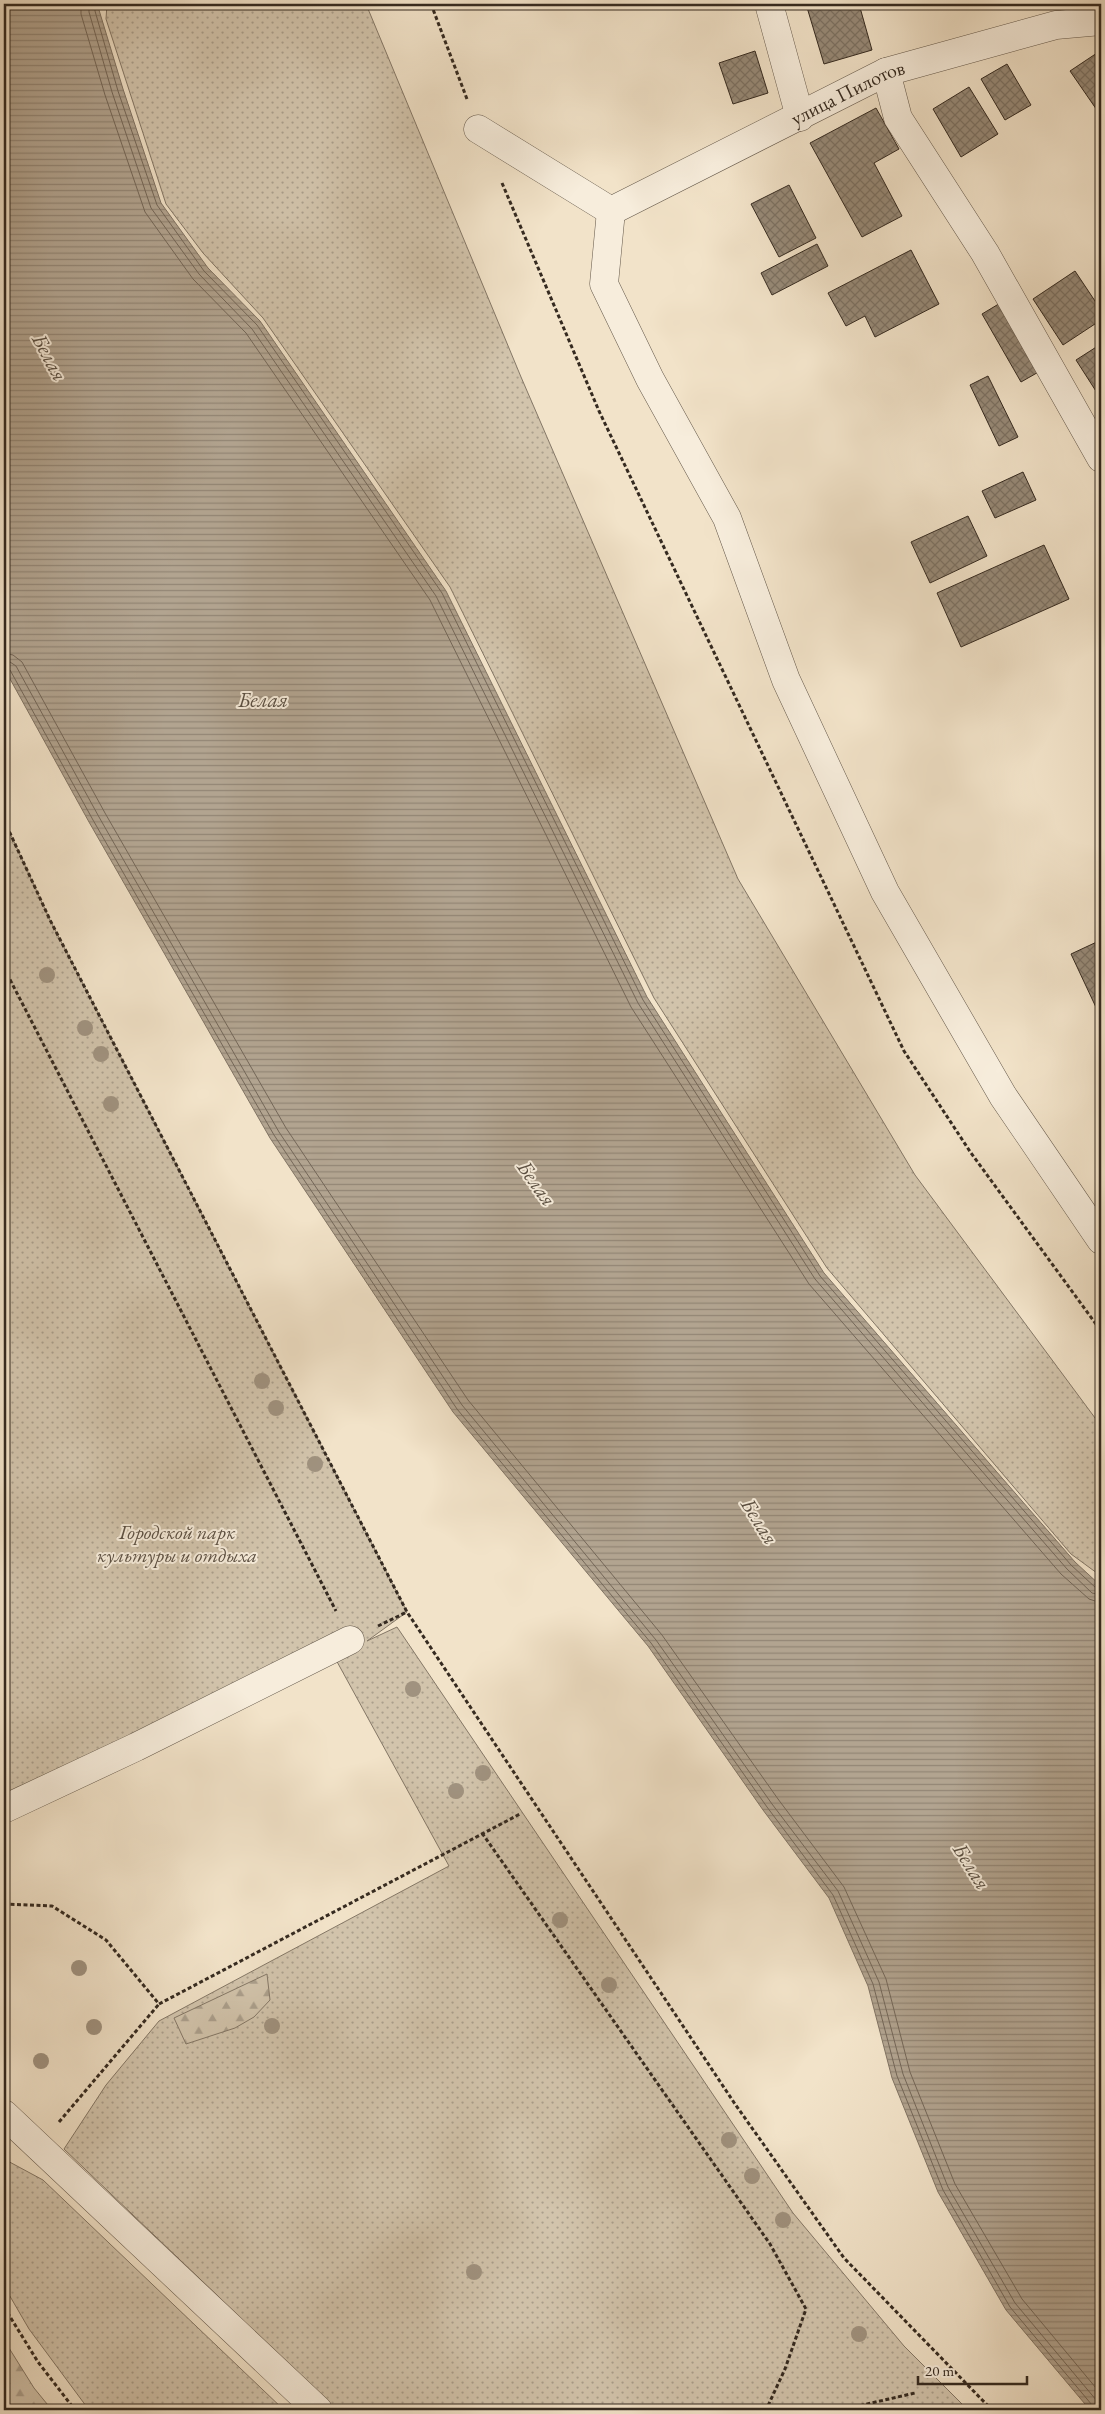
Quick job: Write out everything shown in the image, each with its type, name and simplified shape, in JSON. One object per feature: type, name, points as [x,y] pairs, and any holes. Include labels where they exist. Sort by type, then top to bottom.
[{"type":"street","points":[[769,4],[800,116]]},
{"type":"street","name":"улица Пилотов","points":[[611,211],[886,72],[1053,14],[1101,21]]},
{"type":"street","points":[[886,72],[898,118],[985,253],[1101,458]]},
{"type":"street","points":[[478,129],[611,211],[604,284],[650,379],[727,518],[786,680],[885,892],[1003,1096],[1101,1240]]},
{"type":"street","points":[[4,1809],[145,1743],[350,1640]]},
{"type":"street","points":[[4,2114],[318,2410]]},
{"type":"path","points":[[431,4],[478,129]]},
{"type":"path","points":[[498,174],[599,411],[904,1051],[971,1153],[1101,1331]]},
{"type":"path","points":[[4,820],[50,920],[407,1612],[735,2104],[844,2258],[992,2410]]},
{"type":"path","points":[[4,968],[350,1640]]},
{"type":"path","points":[[39,2146],[159,2004],[520,1814]]},
{"type":"path","points":[[482,1833],[770,2244],[806,2309],[784,2369],[766,2410]]},
{"type":"path","points":[[4,1904],[52,1906],[106,1940],[159,2004]]},
{"type":"path","points":[[4,2307],[38,2362],[75,2410]]},
{"type":"path","points":[[841,2410],[915,2393]]},
{"type":"green space","points":[[107,4],[366,4],[521,377],[738,879],[915,1175],[1101,1426],[1101,1576],[1071,1554],[827,1268],[654,998],[450,587],[263,318],[203,253],[166,204],[106,19]]},
{"type":"green space","name":"Городской парк культуры и отдыха","points":[[4,820],[50,920],[407,1612],[367,1641],[397,1627],[793,2213],[904,2346],[968,2410],[337,2410],[64,2149],[106,2085],[159,2021],[449,1866],[335,1658],[4,1823]]},
{"type":"green space","points":[[267,1974],[270,2000],[254,2017],[235,2028],[186,2044],[174,2018]]},
{"type":"green space","points":[[4,2159],[43,2180],[284,2410],[89,2410],[29,2329],[4,2286]]},
{"type":"green space","points":[[4,2340],[34,2388],[52,2410],[4,2410]]},
{"type":"water","name":"Белая","points":[[4,4],[100,4],[99,10],[123,89],[161,203],[208,268],[260,321],[446,591],[647,997],[824,1273],[1075,1562],[1101,1586],[1101,2410],[1090,2410],[1006,2310],[938,2192],[892,2078],[868,1986],[829,1898],[763,1810],[648,1646],[453,1412],[270,1138],[89,822],[4,668]]},
{"type":"building","points":[[806,4],[859,4],[872,50],[824,64]]},
{"type":"building","points":[[755,51],[768,93],[733,104],[719,63]]},
{"type":"building","points":[[1097,53],[1101,59],[1101,116],[1070,71]]},
{"type":"building","points":[[1007,64],[1031,105],[1005,120],[981,79]]},
{"type":"building","points":[[969,87],[998,134],[961,157],[933,109]]},
{"type":"building","points":[[876,108],[899,149],[874,163],[902,216],[862,237],[810,143]]},
{"type":"building","points":[[789,185],[816,238],[779,257],[751,204]]},
{"type":"building","points":[[817,244],[828,266],[772,295],[761,273]]},
{"type":"building","points":[[911,250],[939,304],[875,337],[865,316],[846,326],[828,293]]},
{"type":"building","points":[[1075,271],[1101,310],[1101,320],[1063,345],[1033,299]]},
{"type":"building","points":[[1002,302],[1042,370],[1021,382],[982,314]]},
{"type":"building","points":[[1101,344],[1101,399],[1076,360]]},
{"type":"building","points":[[988,376],[1018,437],[999,446],[970,385]]},
{"type":"building","points":[[1023,472],[1036,500],[995,518],[982,491]]},
{"type":"building","points":[[968,516],[987,556],[930,583],[911,542]]},
{"type":"building","points":[[1044,545],[1069,599],[961,647],[937,593]]},
{"type":"building","points":[[1101,940],[1101,1018],[1071,954]]}]
